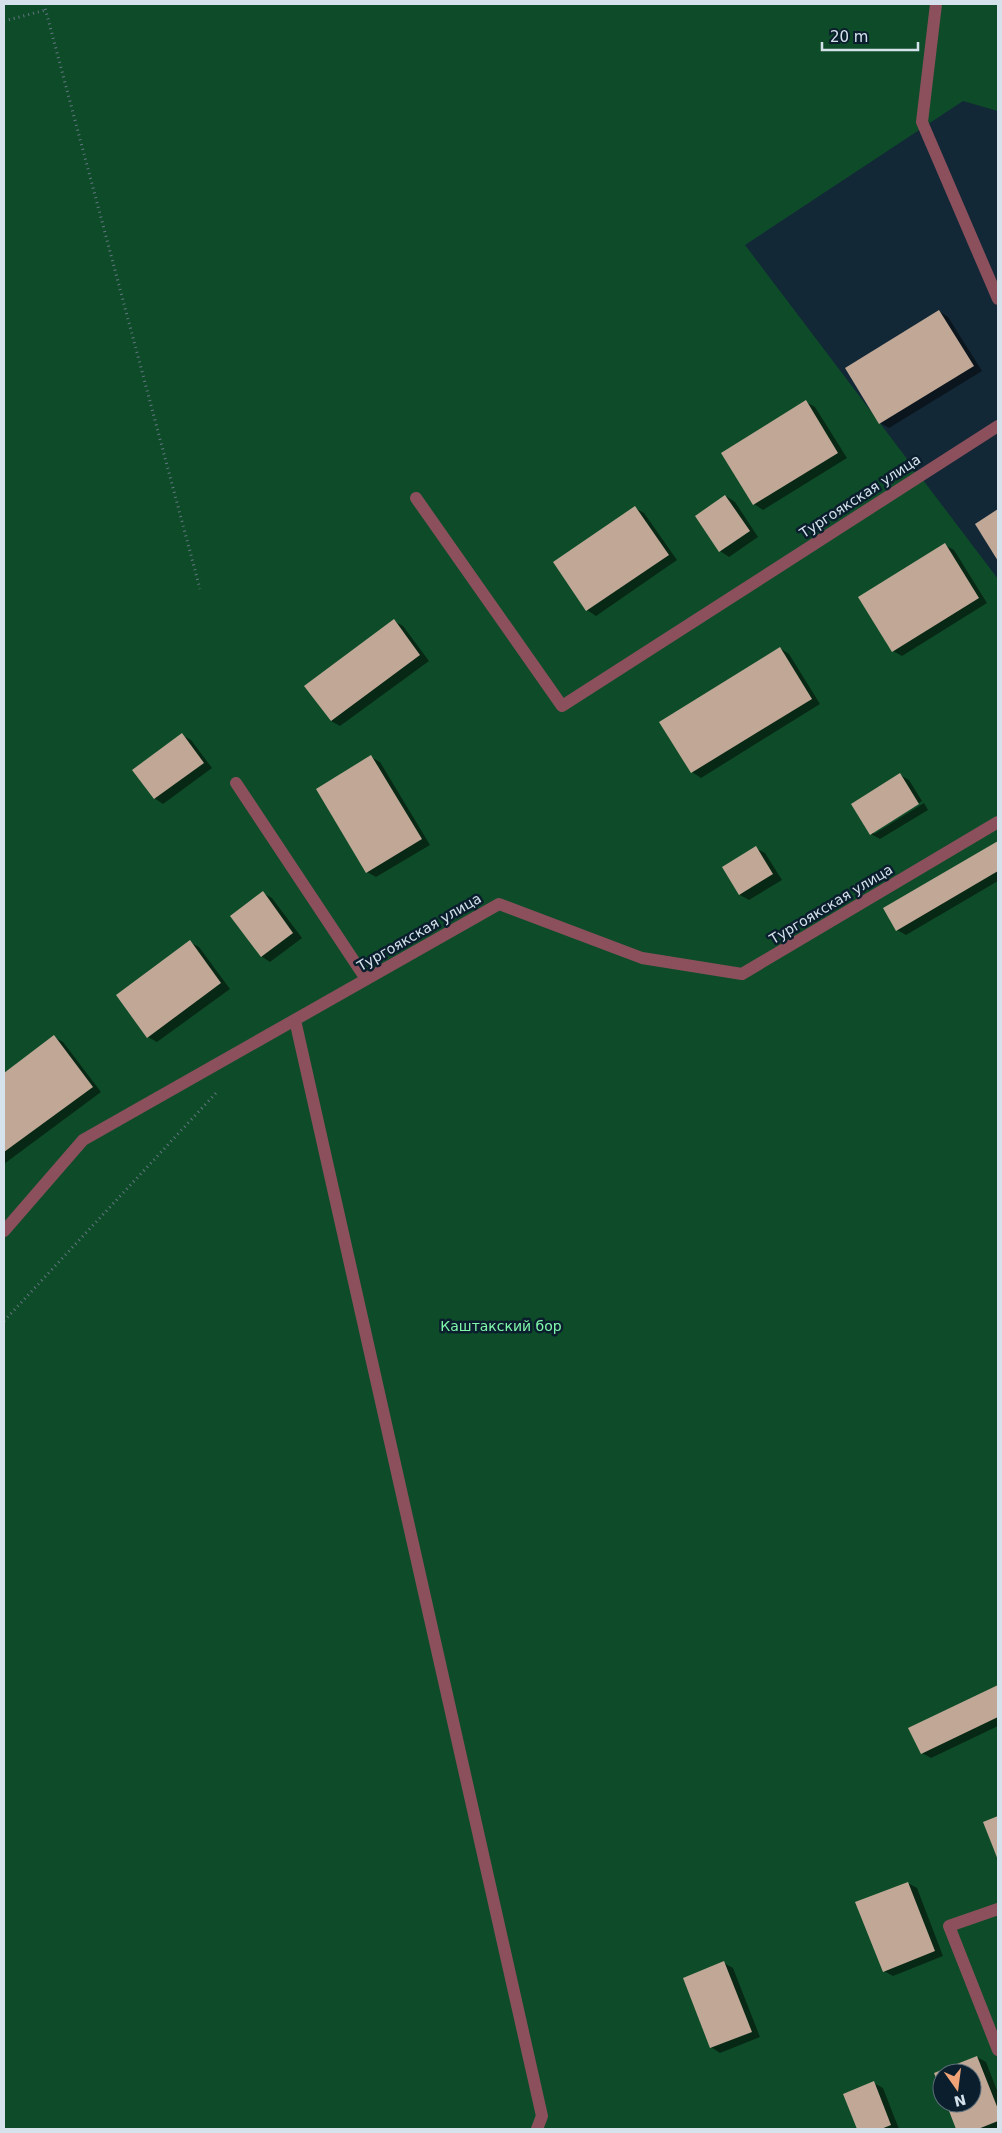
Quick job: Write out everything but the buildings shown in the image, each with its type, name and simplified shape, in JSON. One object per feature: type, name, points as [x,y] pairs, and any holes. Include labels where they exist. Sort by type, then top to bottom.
[{"type":"street","points":[[936,4],[922,122],[998,299]]},
{"type":"street","name":"Тургоякская улица","points":[[416,498],[562,706],[998,426]]},
{"type":"street","points":[[236,783],[366,979]]},
{"type":"street","name":"Тургоякская улица","points":[[4,1232],[83,1140],[499,904],[642,958],[742,974],[998,822]]},
{"type":"street","points":[[295,1020],[542,2116],[537,2129]]},
{"type":"street","points":[[998,1908],[950,1926],[998,2050]]},
{"type":"path","points":[[44,4],[200,589]]},
{"type":"path","points":[[4,21],[46,10]]},
{"type":"path","points":[[4,1321],[221,1087]]},
{"type":"green space","name":"Каштакский бор","points":[[4,4],[998,4],[998,111],[963,101],[745,245],[998,579],[998,2129],[4,2129]]}]
